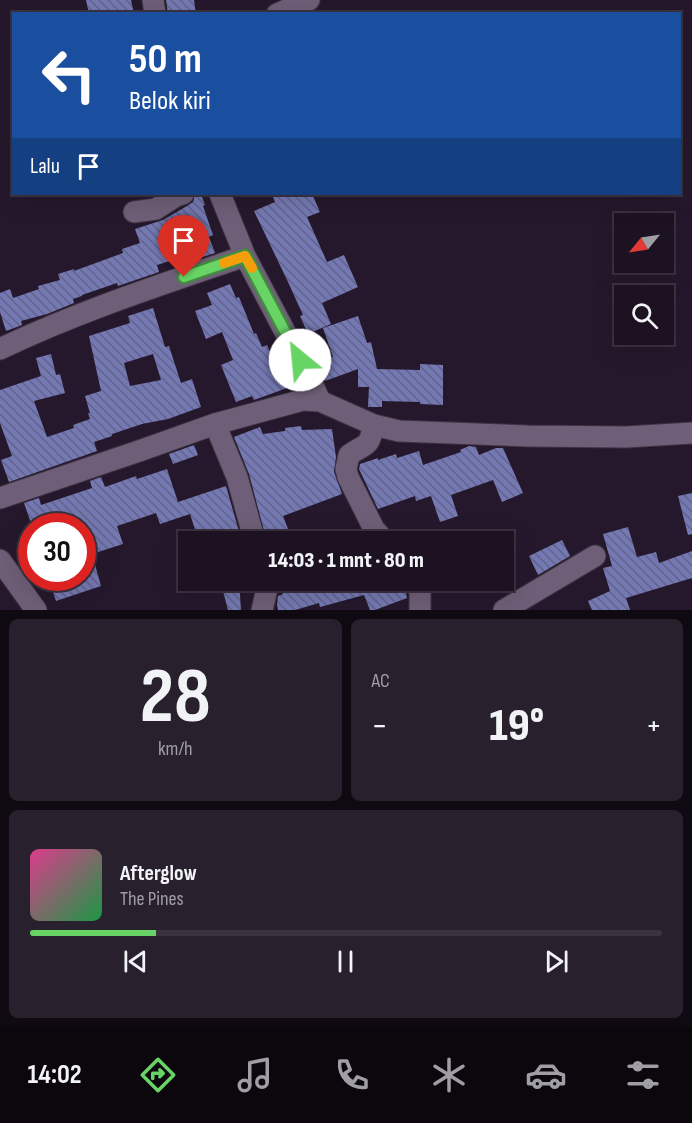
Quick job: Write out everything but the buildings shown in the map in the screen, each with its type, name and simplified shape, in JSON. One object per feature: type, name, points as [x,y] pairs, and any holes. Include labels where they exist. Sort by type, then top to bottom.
[{"type":"street","points":[[282,12],[309,0]]},
{"type":"street","points":[[134,212],[156,209],[180,195]]},
{"type":"street","points":[[220,195],[245,256],[320,401]]},
{"type":"street","points":[[0,349],[32,333],[113,302],[245,256]]},
{"type":"street","points":[[1,495],[142,450],[215,423],[303,400],[320,401],[374,425],[399,430],[528,436],[626,437],[692,433]]},
{"type":"street","points":[[215,423],[237,477],[252,531]]},
{"type":"street","points":[[374,425],[370,441],[366,446],[349,455],[346,469],[376,531]]},
{"type":"street","points":[[504,610],[595,556]]},
{"type":"street","points":[[0,560],[36,610]]},
{"type":"street","points":[[262,610],[266,591]]},
{"type":"street","points":[[420,591],[420,610]]},
{"type":"slow traffic","points":[[224,263],[245,256],[252,268]]},
{"type":"route","points":[[184,277],[245,256],[300,360]]}]
